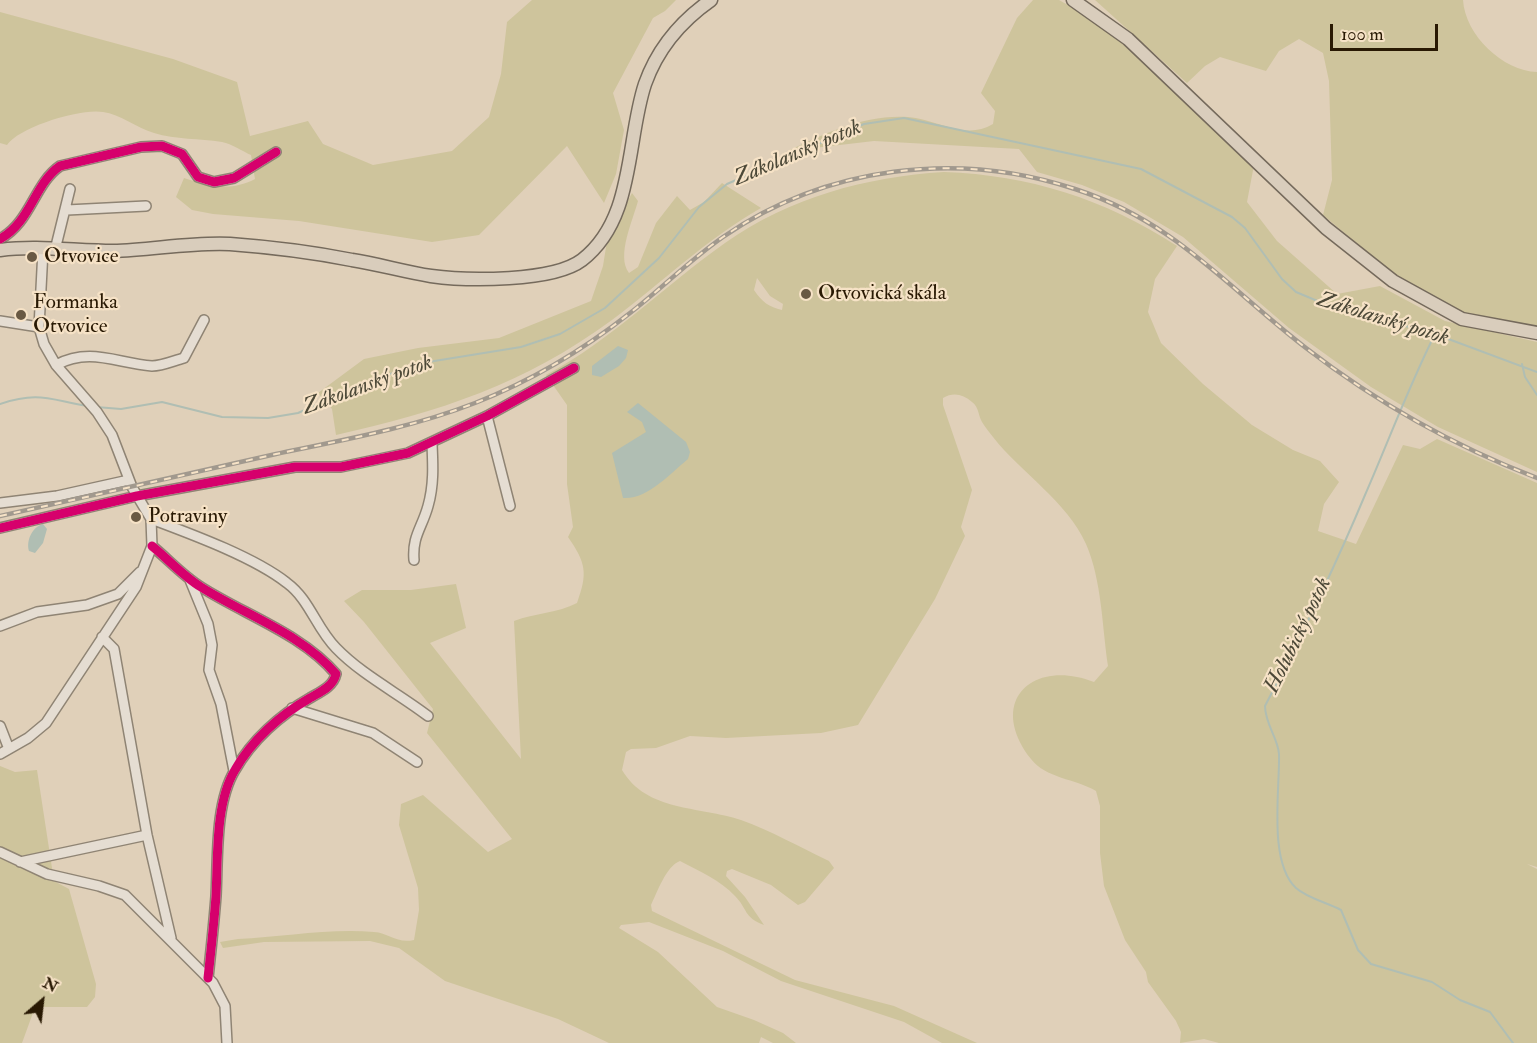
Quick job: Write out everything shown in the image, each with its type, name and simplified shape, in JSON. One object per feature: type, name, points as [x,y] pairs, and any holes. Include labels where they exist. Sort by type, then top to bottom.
[{"type":"main road","points":[[0,250],[140,250],[187,244],[231,244],[349,259],[432,276],[475,279],[526,277],[565,268],[582,260],[595,247],[618,205],[628,174],[642,95],[656,60],[677,30],[711,0]]},
{"type":"main road","points":[[1073,0],[1128,39],[1326,228],[1393,281],[1462,319],[1537,333]]},
{"type":"street","points":[[0,239],[17,224],[38,197],[49,175],[60,166],[154,145],[177,150],[198,177],[214,182],[234,178],[276,152]]},
{"type":"street","points":[[0,726],[4,751],[28,738],[46,723],[136,587],[152,546],[151,519],[129,480],[112,435],[98,412],[56,365],[44,344],[39,327],[49,250],[67,210],[70,189]]},
{"type":"street","points":[[67,210],[146,206]]},
{"type":"street","points":[[56,365],[70,357],[83,355],[153,366],[176,361],[183,358],[204,320]]},
{"type":"street","points":[[0,321],[39,327]]},
{"type":"street","points":[[0,528],[137,496],[295,468],[341,467],[408,453],[432,444],[487,416],[574,368]]},
{"type":"street","points":[[487,416],[510,506]]},
{"type":"street","points":[[414,560],[412,543],[428,508],[433,483],[432,444]]},
{"type":"street","points":[[0,503],[57,496],[129,480]]},
{"type":"street","points":[[151,519],[254,564],[288,583],[306,601],[316,624],[338,651],[428,716]]},
{"type":"street","points":[[152,546],[200,587],[271,626],[326,662],[336,674],[334,681],[328,687],[292,708],[255,742],[234,771],[226,790],[218,842],[208,978]]},
{"type":"street","points":[[0,626],[37,612],[87,604],[118,594],[142,570]]},
{"type":"street","points":[[189,578],[208,624],[212,645],[209,670],[221,704],[234,771]]},
{"type":"street","points":[[102,637],[114,649],[147,835],[171,941]]},
{"type":"street","points":[[292,708],[373,733],[417,762]]},
{"type":"street","points":[[20,862],[147,835]]},
{"type":"street","points":[[0,852],[47,874],[99,885],[125,895],[208,978],[225,1006],[227,1043]]},
{"type":"shaded area","points":[[532,0],[676,0],[665,11],[653,18],[613,93],[624,130],[616,174],[604,203],[567,146],[479,235],[432,242],[299,221],[213,214],[192,210],[176,197],[184,178],[228,187],[246,183],[255,179],[251,155],[222,142],[154,133],[109,113],[80,113],[51,120],[24,132],[7,145],[0,143],[0,12],[173,59],[237,82],[250,136],[308,121],[323,144],[373,165],[452,151],[489,117],[501,74],[507,22]]},
{"type":"shaded area","points":[[1033,0],[1059,0],[1101,24],[1254,165],[1247,202],[1277,241],[1337,294],[1380,286],[1445,321],[1537,342],[1537,472],[1438,427],[1371,387],[1289,328],[1183,237],[1124,202],[1082,185],[1037,172],[1019,149],[874,141],[788,151],[846,126],[892,117],[919,119],[961,130],[982,129],[993,124],[995,111],[981,93],[1017,18]]},
{"type":"shaded area","points":[[1095,0],[1463,0],[1465,13],[1471,26],[1488,49],[1511,65],[1537,72],[1537,327],[1461,313],[1404,283],[1323,215],[1332,180],[1329,81],[1323,53],[1299,39],[1279,51],[1266,71],[1220,57],[1205,66],[1187,83]]},
{"type":"shaded area","points":[[944,172],[975,174],[1036,184],[1065,192],[1122,215],[1177,246],[1155,279],[1148,312],[1161,343],[1203,384],[1252,425],[1293,450],[1320,461],[1339,482],[1324,504],[1318,531],[1356,544],[1403,445],[1420,449],[1437,439],[1537,483],[1537,867],[1527,864],[1537,869],[1537,1043],[1219,1043],[1204,1039],[1180,1043],[1181,1032],[1176,1021],[1148,982],[1146,972],[1125,940],[1104,886],[1100,853],[1100,806],[1096,791],[1052,774],[1037,765],[1018,738],[1013,719],[1015,703],[1023,690],[1035,681],[1052,676],[1072,676],[1094,682],[1108,666],[1098,588],[1091,558],[1078,529],[1067,514],[993,437],[982,422],[974,404],[958,395],[943,398],[943,405],[972,490],[961,527],[965,536],[935,599],[858,725],[821,733],[726,738],[690,736],[656,748],[631,749],[626,752],[622,770],[645,794],[660,801],[741,820],[829,861],[834,868],[805,902],[798,905],[771,885],[732,869],[727,871],[726,876],[745,897],[764,925],[752,919],[723,885],[680,861],[670,868],[662,880],[651,905],[652,911],[795,980],[894,1006],[977,1043],[942,1043],[904,1022],[781,981],[723,951],[649,922],[621,925],[619,928],[658,952],[717,1007],[783,1033],[796,1043],[773,1043],[761,1037],[759,1043],[609,1043],[558,1019],[445,981],[399,948],[370,941],[264,942],[223,948],[220,942],[238,939],[341,931],[374,932],[403,941],[414,940],[419,910],[418,888],[399,825],[401,804],[423,795],[488,852],[512,839],[427,733],[433,709],[364,622],[344,601],[362,590],[411,590],[456,584],[466,628],[430,643],[521,759],[514,621],[577,603],[584,576],[582,561],[568,537],[573,527],[567,484],[567,405],[546,375],[594,345],[725,243],[750,227],[776,213],[830,192],[915,175]],"holes":[[[757,278],[770,296],[783,304],[782,310],[766,303],[757,294],[754,290]]]},
{"type":"shaded area","points":[[722,183],[761,208],[722,233],[631,306],[579,342],[547,362],[480,393],[410,416],[336,435],[332,409],[318,393],[364,359],[418,348],[499,338],[591,301],[603,266],[607,241],[632,193],[638,201],[625,248],[625,266],[629,273],[638,267],[656,223],[677,196],[690,210],[704,202]]},
{"type":"shaded area","points":[[618,346],[628,350],[626,358],[619,366],[601,377],[592,375],[592,366]]},
{"type":"shaded area","points":[[638,403],[686,442],[690,452],[688,459],[650,490],[641,495],[623,498],[612,453],[646,432],[642,422],[627,412]]},
{"type":"shaded area","points":[[43,524],[47,529],[43,543],[35,553],[29,551],[28,543],[31,535]]},
{"type":"shaded area","points":[[0,766],[15,772],[37,770],[54,881],[69,889],[96,984],[95,997],[87,1007],[43,1007],[34,1010],[22,1043],[0,1043]]},
{"type":"waterway","name":"Zákolanský potok","points":[[96,407],[121,409],[162,402],[222,417],[268,418],[298,413],[370,381],[422,363],[521,347],[560,334],[605,308],[659,258],[699,207],[727,184],[864,124],[904,118],[1141,169],[1232,217],[1245,228],[1282,279],[1296,292],[1327,305],[1435,334],[1537,372]]},
{"type":"waterway","name":"Holubický potok","points":[[1435,334],[1330,575],[1265,706],[1279,754],[1277,805],[1279,843],[1287,876],[1296,888],[1312,898],[1341,910],[1358,950],[1371,964],[1432,982],[1460,1000],[1490,1012],[1513,1043]]},
{"type":"waterway","points":[[1522,364],[1525,377],[1537,395]]},
{"type":"waterway","name":"Zákolanský potok","points":[[0,404],[35,397],[88,406]]},
{"type":"railway","points":[[0,516],[377,433],[451,412],[536,375],[594,340],[711,246],[763,213],[805,194],[849,180],[894,172],[939,168],[985,170],[1031,177],[1075,189],[1142,219],[1171,237],[1277,325],[1360,387],[1446,437],[1537,478]]},
{"type":"cycle path","points":[[0,239],[19,223],[44,183],[60,166],[141,147],[162,146],[182,154],[198,177],[214,182],[234,178],[276,152]]},
{"type":"cycle path","points":[[0,528],[137,496],[295,467],[341,467],[408,453],[487,416],[574,368]]},
{"type":"cycle path","points":[[152,546],[194,583],[290,636],[307,647],[336,674],[326,689],[288,712],[258,739],[242,759],[229,783],[224,798],[219,831],[216,896],[208,978]]},
{"type":"place","name":"Otvovice","points":[[32,257]]},
{"type":"place","name":"Otvovická skála","points":[[806,294]]},
{"type":"place","name":"Formanka Otvovice","points":[[21,315]]},
{"type":"place","name":"Potraviny","points":[[136,517]]}]
